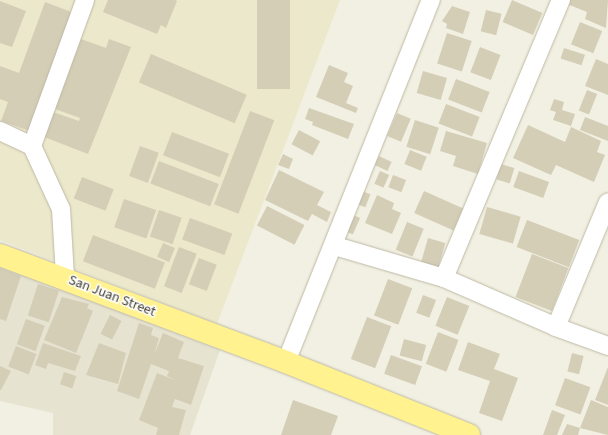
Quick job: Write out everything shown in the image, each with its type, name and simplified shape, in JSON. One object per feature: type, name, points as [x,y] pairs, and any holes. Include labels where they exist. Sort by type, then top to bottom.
[{"type":"main road","name":"San Juan Street","points":[[0,255],[65,277],[222,339],[286,362],[469,435]]},
{"type":"street","points":[[32,146],[85,0]]},
{"type":"street","points":[[286,362],[335,246],[431,0]]},
{"type":"street","points":[[444,278],[561,0]]},
{"type":"street","points":[[0,131],[32,146],[61,210],[65,277]]},
{"type":"street","points":[[556,328],[608,202]]},
{"type":"street","points":[[335,246],[444,278],[556,328],[608,346]]},
{"type":"shaded area","points":[[0,0],[340,0],[217,324],[0,240]]},
{"type":"shaded area","points":[[0,266],[220,350],[190,435],[53,435],[53,413],[0,401]]},
{"type":"building","points":[[108,0],[177,1],[166,28],[161,25],[157,34],[103,12]]},
{"type":"building","points":[[257,0],[290,0],[290,89],[257,89]]},
{"type":"building","points":[[512,0],[542,13],[533,35],[503,22]]},
{"type":"building","points":[[569,0],[608,0],[606,28],[585,19],[587,12],[567,4]]},
{"type":"building","points":[[0,1],[26,11],[12,47],[0,43]]},
{"type":"building","points":[[45,2],[74,13],[30,131],[1,121],[8,102],[0,99],[0,66],[19,73]]},
{"type":"building","points":[[452,6],[470,12],[463,34],[446,28],[447,24],[442,21]]},
{"type":"building","points":[[486,10],[502,14],[496,35],[481,31]]},
{"type":"building","points":[[580,22],[602,31],[593,53],[571,44]]},
{"type":"building","points":[[447,33],[472,41],[462,71],[437,63]]},
{"type":"building","points":[[81,39],[106,48],[109,39],[131,47],[88,154],[44,137],[53,112],[79,121],[80,118],[55,109]]},
{"type":"building","points":[[480,47],[501,55],[491,80],[470,72]]},
{"type":"building","points":[[564,48],[585,55],[582,65],[561,58]]},
{"type":"building","points":[[151,54],[247,95],[235,123],[139,83]]},
{"type":"building","points":[[596,59],[608,64],[608,95],[585,86]]},
{"type":"building","points":[[329,65],[348,73],[344,82],[353,86],[346,103],[358,108],[356,113],[316,97]]},
{"type":"building","points":[[423,71],[447,78],[441,100],[417,93]]},
{"type":"building","points":[[456,79],[490,92],[482,112],[448,100]]},
{"type":"building","points":[[587,90],[597,94],[589,115],[579,110]]},
{"type":"building","points":[[554,99],[564,102],[562,110],[575,114],[571,126],[553,120],[556,112],[550,110]]},
{"type":"building","points":[[446,104],[480,117],[472,137],[438,124]]},
{"type":"building","points":[[309,108],[354,124],[348,139],[312,125],[313,122],[305,119]]},
{"type":"building","points":[[250,111],[274,120],[238,214],[214,204]]},
{"type":"building","points":[[397,113],[411,119],[401,142],[387,136]]},
{"type":"building","points":[[585,117],[608,126],[608,141],[580,130]]},
{"type":"building","points":[[415,120],[439,128],[430,154],[406,147]]},
{"type":"building","points":[[528,125],[565,142],[571,127],[601,141],[597,152],[605,155],[594,182],[556,165],[551,175],[513,158]]},
{"type":"building","points":[[299,130],[320,141],[313,155],[291,144]]},
{"type":"building","points":[[446,131],[487,143],[478,174],[453,166],[456,156],[440,151]]},
{"type":"building","points":[[172,132],[229,154],[220,177],[163,155]]},
{"type":"building","points":[[140,146],[159,153],[148,183],[129,176]]},
{"type":"building","points":[[410,150],[427,157],[421,171],[404,164]]},
{"type":"building","points":[[283,154],[293,159],[289,169],[278,165]]},
{"type":"building","points":[[379,156],[392,162],[387,171],[375,165]]},
{"type":"building","points":[[159,161],[219,184],[210,206],[150,183]]},
{"type":"building","points":[[501,164],[514,168],[510,183],[496,179]]},
{"type":"building","points":[[279,170],[324,192],[317,205],[331,212],[327,222],[312,214],[308,221],[265,200]]},
{"type":"building","points":[[380,171],[389,175],[383,188],[374,184]]},
{"type":"building","points":[[519,171],[549,182],[543,198],[513,187]]},
{"type":"building","points":[[393,175],[406,180],[401,192],[388,187]]},
{"type":"building","points":[[82,177],[114,189],[105,211],[74,198]]},
{"type":"building","points":[[362,191],[370,194],[365,207],[357,204]]},
{"type":"building","points":[[424,191],[463,208],[454,230],[414,213]]},
{"type":"building","points":[[377,195],[394,203],[392,209],[401,213],[392,234],[365,223]]},
{"type":"building","points":[[124,199],[156,210],[146,238],[114,227]]},
{"type":"building","points":[[267,206],[304,225],[294,245],[257,226]]},
{"type":"building","points":[[487,207],[521,217],[513,244],[479,234]]},
{"type":"building","points":[[159,210],[182,218],[173,244],[150,236]]},
{"type":"building","points":[[351,214],[360,218],[353,235],[344,230]]},
{"type":"building","points":[[190,218],[232,233],[224,255],[182,240]]},
{"type":"building","points":[[527,220],[579,240],[569,267],[517,247]]},
{"type":"building","points":[[407,222],[424,229],[412,257],[396,250]]},
{"type":"building","points":[[93,235],[165,263],[155,289],[83,261]]},
{"type":"building","points":[[428,238],[445,243],[438,267],[421,262]]},
{"type":"building","points":[[163,243],[175,248],[169,262],[157,257]]},
{"type":"building","points":[[179,247],[197,254],[182,293],[164,286]]},
{"type":"building","points":[[532,254],[568,268],[552,311],[516,297]]},
{"type":"building","points":[[199,258],[217,265],[207,291],[189,284]]},
{"type":"building","points":[[0,268],[21,276],[6,321],[0,319]]},
{"type":"building","points":[[388,279],[412,288],[398,325],[374,315]]},
{"type":"building","points":[[38,284],[59,291],[49,322],[28,315]]},
{"type":"building","points":[[423,295],[436,300],[429,318],[416,313]]},
{"type":"building","points":[[62,297],[89,304],[87,308],[93,311],[76,353],[44,340]]},
{"type":"building","points":[[447,297],[469,306],[458,335],[435,326]]},
{"type":"building","points":[[110,315],[122,321],[112,340],[100,334]]},
{"type":"building","points":[[367,317],[391,326],[375,368],[351,359]]},
{"type":"building","points":[[26,319],[45,326],[36,351],[17,344]]},
{"type":"building","points":[[139,323],[153,328],[151,335],[159,338],[154,355],[163,333],[184,342],[178,358],[204,366],[191,405],[175,399],[172,407],[186,410],[179,435],[156,435],[158,428],[139,420],[157,373],[177,381],[167,376],[169,371],[151,364],[139,399],[117,391]]},
{"type":"building","points":[[438,332],[459,340],[446,372],[426,364]]},
{"type":"building","points":[[404,339],[426,345],[422,361],[400,355]]},
{"type":"building","points":[[468,342],[500,354],[494,369],[518,378],[502,421],[479,413],[490,381],[458,370]]},
{"type":"building","points":[[43,343],[81,356],[75,371],[48,363],[46,369],[35,365]]},
{"type":"building","points":[[99,343],[126,353],[118,384],[86,375]]},
{"type":"building","points":[[16,346],[37,354],[29,374],[8,367]]},
{"type":"building","points":[[572,353],[584,356],[579,374],[567,371]]},
{"type":"building","points":[[391,355],[422,366],[415,385],[384,374]]},
{"type":"building","points":[[0,366],[11,371],[1,390],[0,390]]},
{"type":"building","points":[[608,367],[608,405],[595,400]]},
{"type":"building","points":[[64,372],[76,376],[72,388],[60,384]]},
{"type":"building","points":[[565,378],[590,387],[580,414],[555,405]]},
{"type":"building","points":[[293,400],[338,416],[331,435],[281,435]]},
{"type":"building","points":[[591,400],[608,407],[608,435],[580,428]]},
{"type":"building","points":[[552,410],[565,415],[557,435],[543,435]]},
{"type":"building","points":[[567,424],[580,428],[578,435],[562,435]]}]
